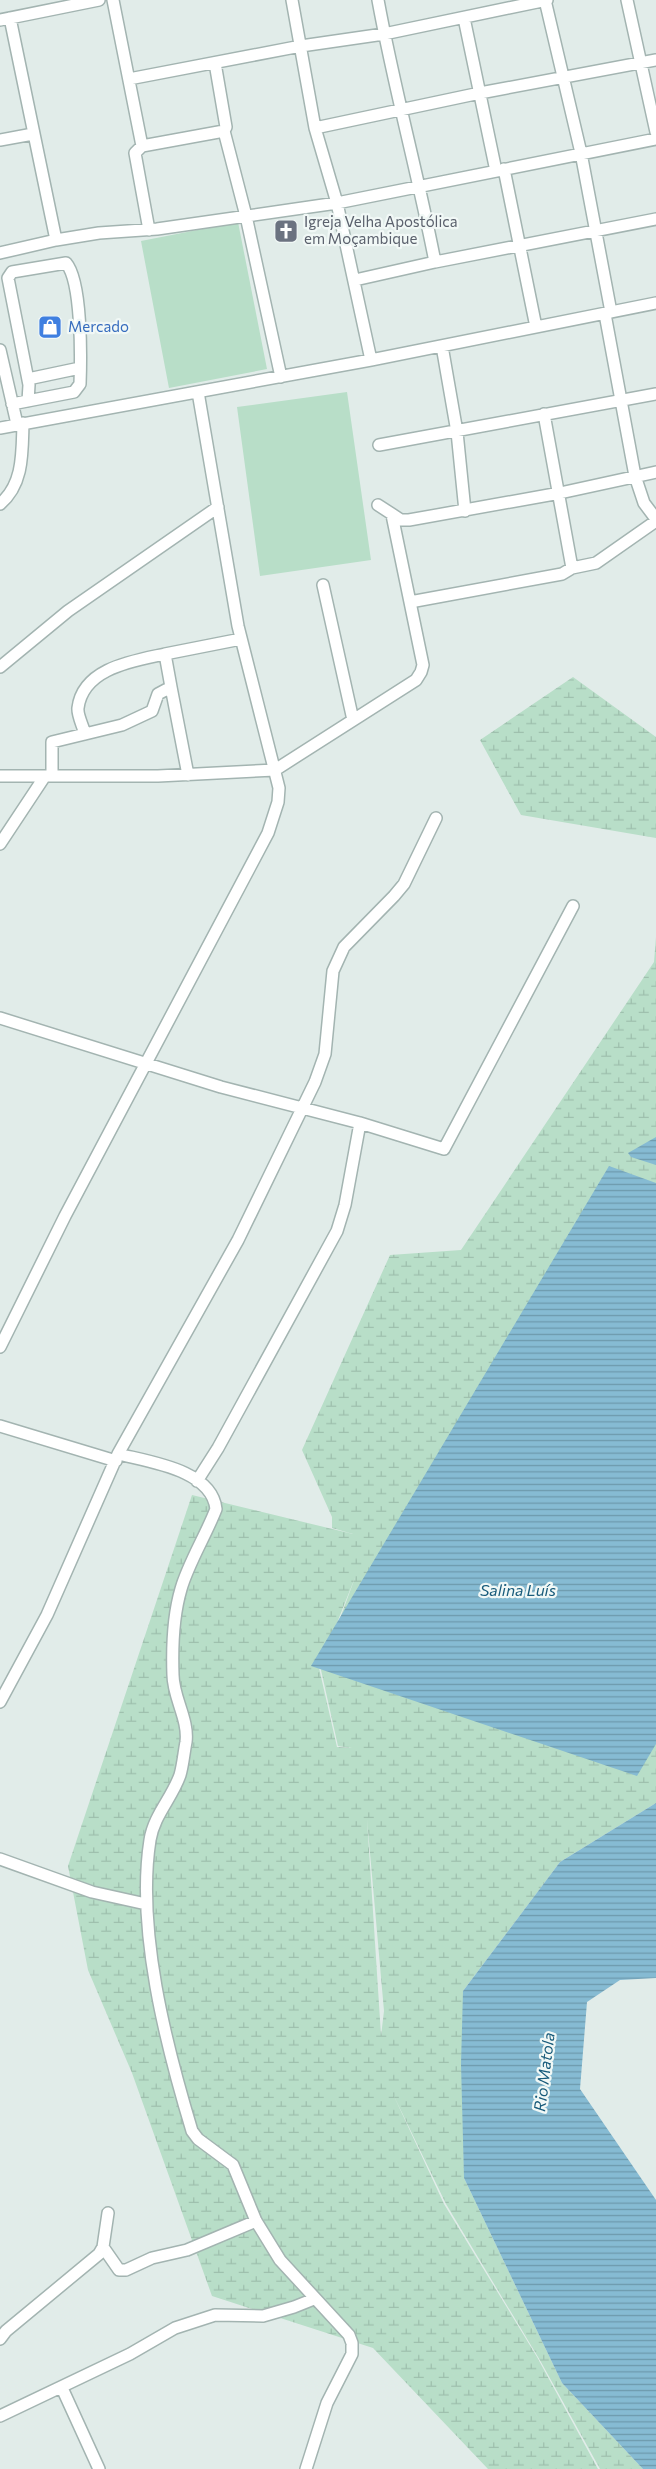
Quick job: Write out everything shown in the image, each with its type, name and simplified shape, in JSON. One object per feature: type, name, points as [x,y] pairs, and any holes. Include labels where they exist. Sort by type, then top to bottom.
[{"type":"street","points":[[56,240],[5,19],[96,0]]},
{"type":"street","points":[[113,0],[142,146]]},
{"type":"street","points":[[292,0],[315,128],[337,203],[371,360]]},
{"type":"street","points":[[378,0],[400,109],[420,185],[435,262]]},
{"type":"street","points":[[129,79],[301,46],[384,34],[546,0],[581,153],[596,232],[620,401],[635,476],[644,503],[656,520],[596,563],[572,568],[562,574],[410,602]]},
{"type":"street","points":[[627,0],[656,132]]},
{"type":"street","points":[[464,18],[480,93],[520,246],[536,326]]},
{"type":"street","points":[[315,128],[563,76],[656,60]]},
{"type":"street","points":[[215,63],[226,127],[224,131],[246,216],[281,377]]},
{"type":"street","points":[[149,230],[135,153],[142,146],[224,131]]},
{"type":"street","points":[[0,140],[33,134]]},
{"type":"street","points":[[0,253],[56,240],[125,230],[149,230],[337,203],[656,139]]},
{"type":"street","points":[[355,280],[435,262],[656,220]]},
{"type":"street","points":[[12,404],[28,401],[76,391],[80,384],[81,336],[70,268],[66,262],[12,272],[8,278],[28,379],[28,401]]},
{"type":"street","points":[[0,428],[371,360],[656,303]]},
{"type":"street","points":[[442,346],[457,432],[465,510]]},
{"type":"street","points":[[0,350],[12,404],[20,424],[22,459],[14,488],[0,504]]},
{"type":"street","points":[[28,379],[80,368]]},
{"type":"street","points":[[0,1347],[146,1062],[268,833],[278,802],[279,788],[275,770],[241,639],[198,392]]},
{"type":"street","points":[[379,445],[656,394]]},
{"type":"street","points":[[544,414],[560,493],[572,568]]},
{"type":"street","points":[[378,505],[400,520],[409,520],[560,493],[656,472]]},
{"type":"street","points":[[0,667],[68,610],[218,507]]},
{"type":"street","points":[[0,776],[188,775],[275,770],[409,685],[422,672],[423,665],[392,515]]},
{"type":"street","points":[[323,585],[353,720]]},
{"type":"street","points":[[85,734],[77,709],[84,689],[91,679],[116,667],[165,654],[241,639]]},
{"type":"street","points":[[165,654],[188,775]]},
{"type":"street","points":[[0,844],[49,776],[52,742],[122,725],[152,711],[158,694],[171,687]]},
{"type":"street","points":[[0,1702],[47,1614],[117,1457],[238,1240],[316,1082],[325,1054],[329,1029],[333,971],[344,947],[399,890],[436,818]]},
{"type":"street","points":[[0,1018],[146,1062],[221,1087],[360,1124],[444,1149],[573,906]]},
{"type":"street","points":[[197,1481],[218,1448],[337,1231],[345,1205],[360,1124]]},
{"type":"street","points":[[0,1426],[186,1473],[209,1488],[215,1498],[216,1509],[181,1588],[176,1613],[172,1650],[173,1684],[186,1740],[180,1774],[155,1820],[150,1840],[146,1904],[167,2043],[192,2131],[198,2139],[233,2165],[256,2221],[280,2260],[349,2335],[352,2343],[352,2354],[327,2404],[306,2469]]},
{"type":"street","points":[[0,1859],[92,1892],[146,1904]]},
{"type":"street","points":[[0,2339],[6,2331],[92,2261],[103,2247],[108,2213]]},
{"type":"street","points":[[103,2247],[119,2270],[126,2270],[152,2258],[188,2250],[256,2221]]},
{"type":"street","points":[[0,2416],[130,2354],[175,2328],[215,2315],[263,2316],[294,2307],[314,2298]]},
{"type":"street","points":[[62,2388],[99,2469]]},
{"type":"green space","points":[[238,222],[267,369],[169,388],[141,241]]},
{"type":"green space","points":[[347,392],[371,560],[260,576],[237,407]]},
{"type":"green space","points":[[573,677],[656,737],[656,838],[521,815],[480,740]]},
{"type":"green space","points":[[656,937],[656,1803],[560,1862],[463,1991],[464,2178],[562,2383],[643,2469],[600,2469],[541,2362],[446,2204],[392,2092],[444,2204],[537,2357],[598,2469],[488,2469],[373,2348],[212,2296],[132,2073],[88,1970],[68,1866],[192,1495],[353,1534],[332,1528],[332,1517],[302,1450],[390,1255],[461,1250],[654,962]],"holes":[[[356,1575],[321,1670],[338,1746],[352,1748],[337,1747],[319,1668]],[[367,1819],[384,2011],[381,2036],[381,2035]]]},
{"type":"water","points":[[656,1137],[656,1165],[631,1157],[628,1153]]},
{"type":"water","name":"Salina Luís","points":[[609,1166],[656,1183],[656,1744],[637,1776],[311,1666]]},
{"type":"water","name":"Rio Matola","points":[[656,1803],[656,1978],[620,1980],[587,2002],[580,2089],[656,2200],[656,2469],[643,2469],[562,2383],[464,2178],[461,2064],[463,1991],[560,1862]]},
{"type":"place","name":"Igreja Velha Apostólica em Moçambique","points":[[286,231]]},
{"type":"place","name":"Mercado","points":[[50,327]]}]
